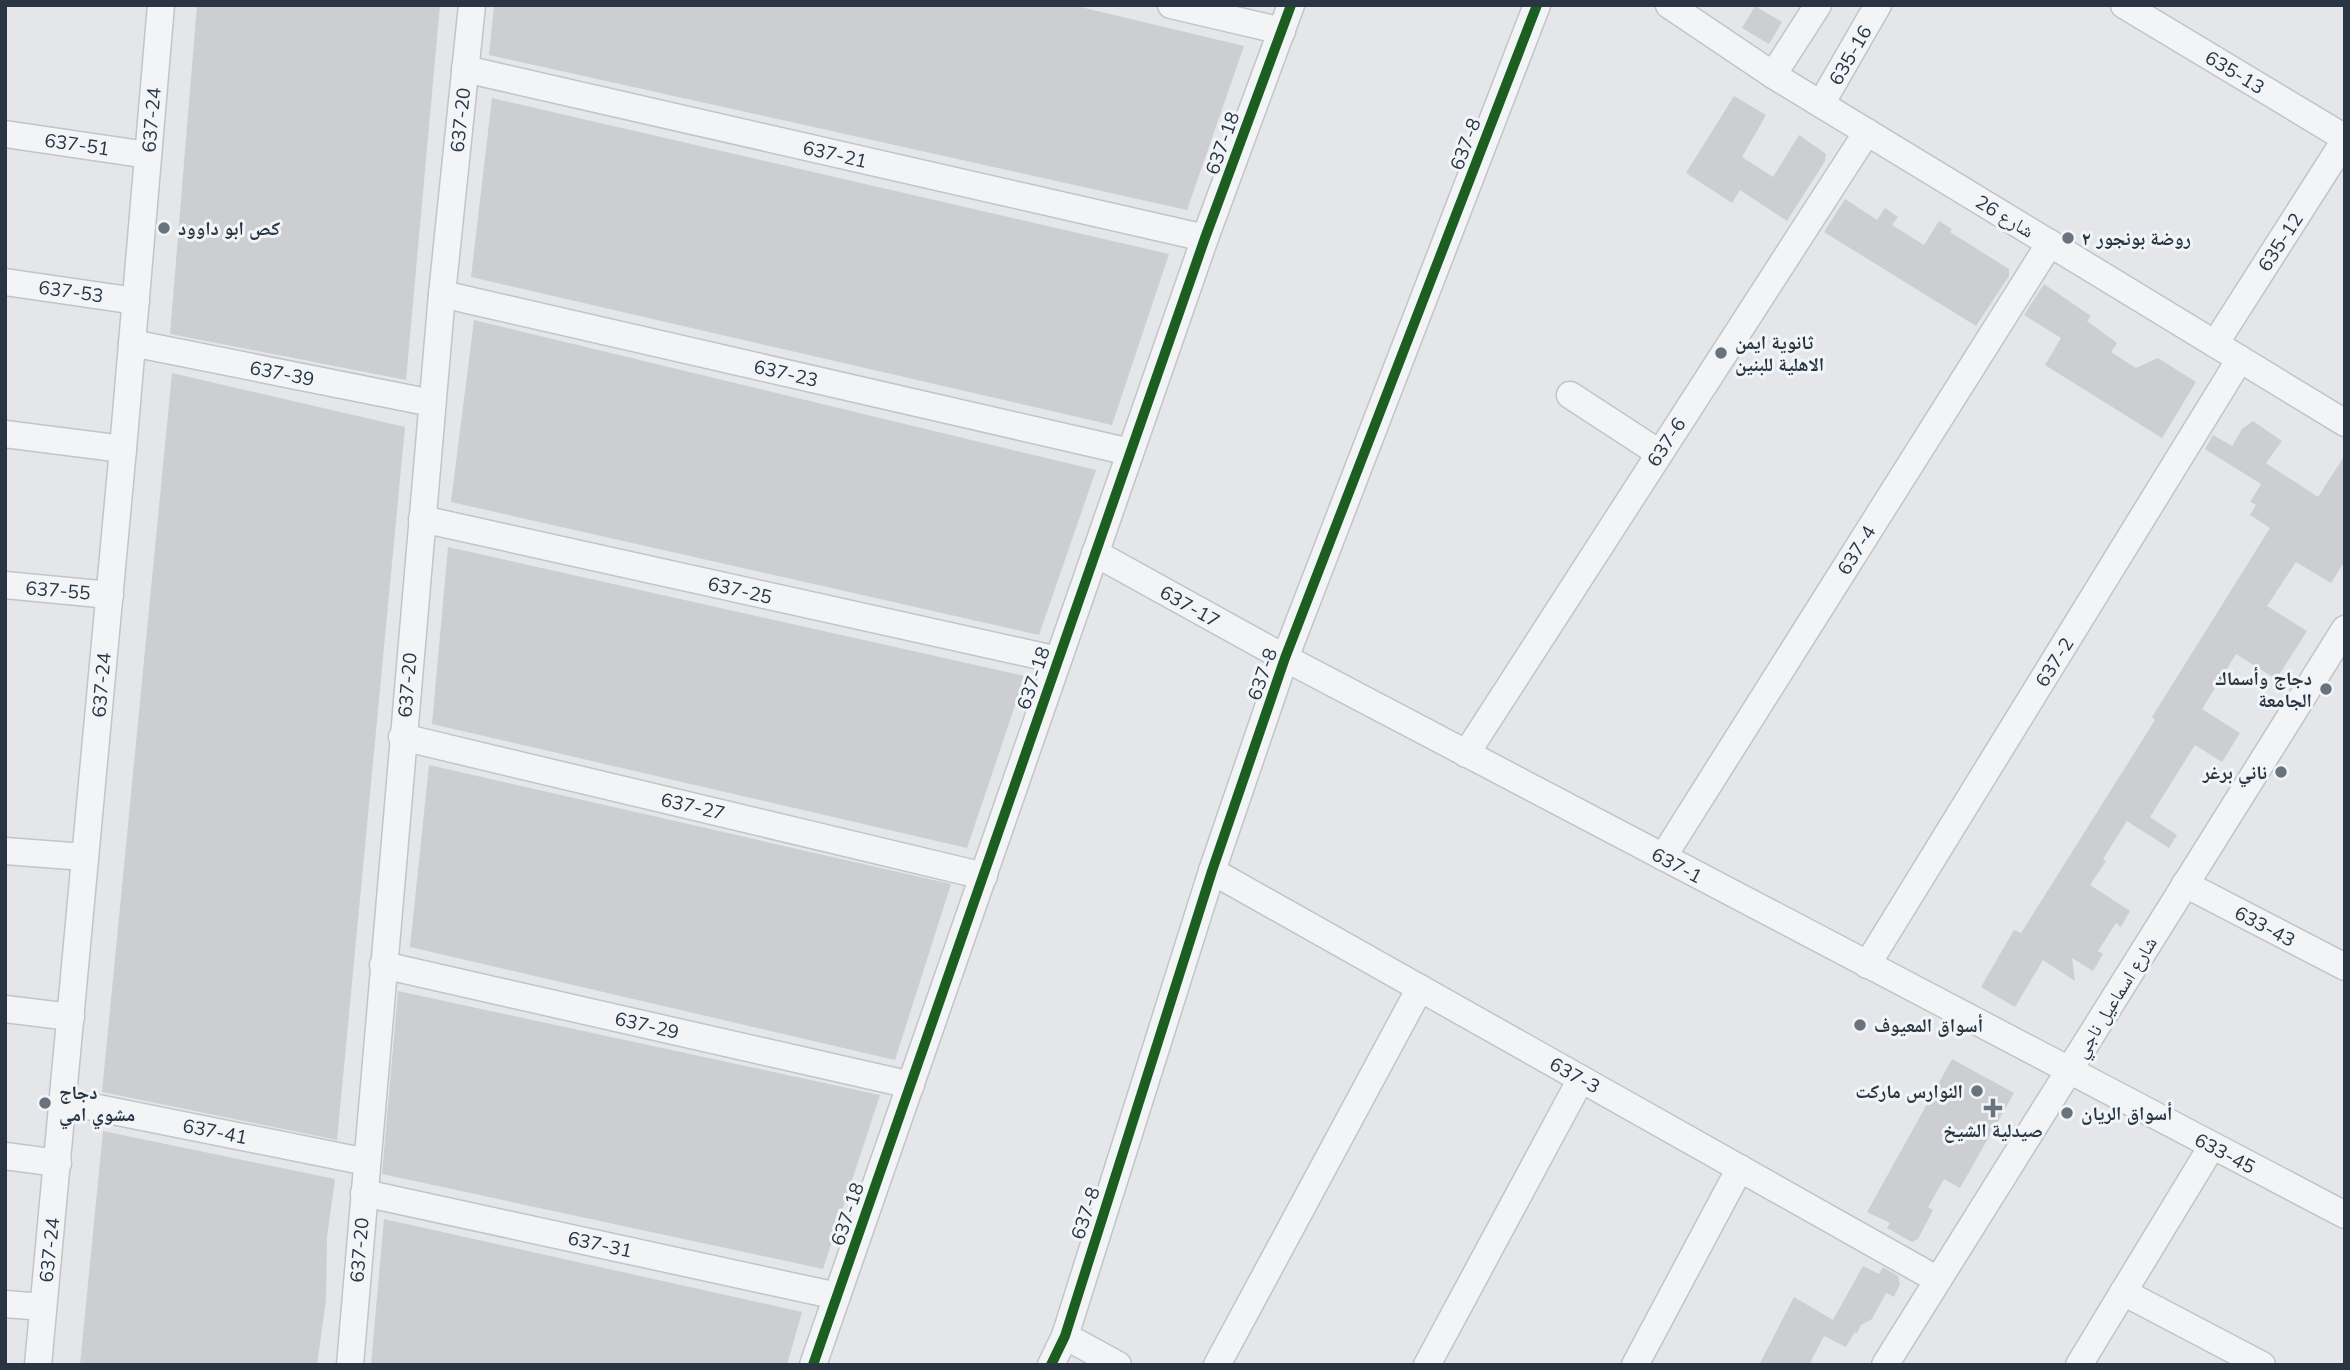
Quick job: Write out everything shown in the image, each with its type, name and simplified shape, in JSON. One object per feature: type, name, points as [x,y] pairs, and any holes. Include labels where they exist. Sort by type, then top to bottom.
[{"type":"street","points":[[155,5],[160,6]]},
{"type":"street","name":"637-20","points":[[350,1365],[402,737],[442,293],[472,5]]},
{"type":"street","points":[[1171,5],[1282,31]]},
{"type":"street","name":"637-18","points":[[813,1365],[1205,238],[1291,5]]},
{"type":"street","name":"637-8","points":[[1051,1365],[1065,1336],[1212,871],[1285,658],[1538,5]]},
{"type":"street","name":"شارع 26","points":[[1669,5],[1773,75],[2345,423]]},
{"type":"street","points":[[1773,75],[1818,5]]},
{"type":"street","name":"635-16","points":[[1821,104],[1878,5]]},
{"type":"street","name":"635-13","points":[[2124,5],[2158,14],[2345,139]]},
{"type":"street","name":"637-24","points":[[38,1365],[110,595],[160,6]]},
{"type":"street","name":"637-21","points":[[465,69],[1205,238]]},
{"type":"street","name":"637-6","points":[[1466,754],[1867,132]]},
{"type":"street","name":"637-51","points":[[5,134],[148,155]]},
{"type":"street","name":"635-12","points":[[2215,344],[2345,139]]},
{"type":"street","name":"637-4","points":[[1663,857],[2050,243]]},
{"type":"street","name":"637-53","points":[[5,282],[136,300]]},
{"type":"street","name":"637-23","points":[[442,293],[1130,452]]},
{"type":"street","name":"637-39","points":[[132,343],[432,403]]},
{"type":"street","name":"637-2","points":[[1867,965],[2241,359]]},
{"type":"street","points":[[1570,395],[1659,453]]},
{"type":"street","points":[[5,434],[123,449]]},
{"type":"street","name":"637-25","points":[[422,519],[1058,660]]},
{"type":"street","name":"637-17","points":[[1095,553],[1285,658]]},
{"type":"street","name":"637-55","points":[[5,585],[110,595]]},
{"type":"street","name":"شارع اسماعيل ناجي","points":[[1885,1365],[2345,629]]},
{"type":"street","name":"637-1","points":[[1285,658],[2068,1071]]},
{"type":"street","name":"637-27","points":[[402,737],[984,876]]},
{"type":"street","points":[[5,851],[85,857]]},
{"type":"street","name":"637-3","points":[[1212,871],[1938,1280]]},
{"type":"street","name":"633-43","points":[[2185,884],[2345,967]]},
{"type":"street","name":"637-29","points":[[383,965],[911,1085]]},
{"type":"street","points":[[1217,1365],[1420,988]]},
{"type":"street","points":[[5,1009],[71,1017]]},
{"type":"street","name":"633-45","points":[[2068,1071],[2345,1215]]},
{"type":"street","points":[[1427,1365],[1581,1079]]},
{"type":"street","name":"637-41","points":[[63,1101],[367,1162]]},
{"type":"street","points":[[2079,1365],[2212,1146]]},
{"type":"street","points":[[5,1156],[58,1163]]},
{"type":"street","points":[[1635,1365],[1740,1168]]},
{"type":"street","name":"637-31","points":[[364,1193],[837,1296]]},
{"type":"street","points":[[2123,1292],[2262,1365]]},
{"type":"street","points":[[5,1304],[43,1307]]},
{"type":"street","points":[[1065,1336],[1118,1365]]},
{"type":"building","points":[[197,5],[440,5],[406,380],[170,334]]},
{"type":"building","points":[[494,5],[1072,5],[1244,46],[1187,210],[489,55]]},
{"type":"building","points":[[1755,6],[1782,22],[1769,44],[1742,28]]},
{"type":"building","points":[[1734,96],[1766,115],[1742,157],[1773,177],[1799,135],[1826,154],[1825,161],[1787,221],[1740,190],[1732,203],[1686,173]]},
{"type":"building","points":[[492,98],[1169,254],[1112,425],[471,277]]},
{"type":"building","points":[[1845,199],[1877,220],[1885,208],[1898,217],[1892,225],[1924,245],[1939,221],[1952,229],[1950,232],[2009,269],[2009,276],[1976,326],[1824,232]]},
{"type":"building","points":[[2044,284],[2091,316],[2087,321],[2117,343],[2111,352],[2136,368],[2158,358],[2196,382],[2162,438],[2045,365],[2061,338],[2024,315]]},
{"type":"building","points":[[474,320],[1096,470],[1039,635],[451,502]]},
{"type":"building","points":[[172,373],[405,427],[337,1140],[102,1092]]},
{"type":"building","points":[[2253,421],[2282,441],[2266,463],[2318,497],[2345,455],[2345,561],[2331,583],[2296,562],[2267,606],[2307,631],[2286,664],[2276,679],[2236,654],[2202,709],[2240,733],[2222,762],[2195,745],[2150,817],[2177,835],[2169,848],[2127,821],[2103,859],[2106,861],[2090,885],[2130,911],[2121,927],[2116,923],[2098,951],[2103,954],[2093,971],[2072,958],[2075,981],[2043,960],[2015,1007],[1981,987],[2014,930],[2021,933],[2050,887],[2155,720],[2152,717],[2270,528],[2250,515],[2256,505],[2250,502],[2261,484],[2205,449],[2213,435],[2232,446],[2242,429]]},
{"type":"building","points":[[448,547],[1025,676],[967,848],[432,724]]},
{"type":"building","points":[[429,765],[951,884],[895,1060],[410,947]]},
{"type":"building","points":[[398,991],[880,1095],[823,1269],[382,1174]]},
{"type":"building","points":[[1952,1059],[2014,1093],[1960,1188],[1944,1179],[1928,1207],[1933,1210],[1918,1239],[1912,1242],[1887,1228],[1890,1223],[1867,1212]]},
{"type":"building","points":[[103,1131],[335,1179],[327,1237],[326,1300],[317,1365],[80,1365]]},
{"type":"building","points":[[384,1219],[802,1312],[787,1365],[371,1365]]},
{"type":"building","points":[[1863,1266],[1879,1274],[1883,1267],[1898,1276],[1900,1284],[1894,1297],[1886,1293],[1872,1319],[1861,1325],[1846,1347],[1824,1336],[1809,1365],[1759,1365],[1794,1297],[1833,1320]]},
{"type":"cycle path","points":[[813,1365],[1205,238],[1291,5]]},
{"type":"cycle path","points":[[1051,1365],[1065,1336],[1212,871],[1285,658],[1537,5]]},
{"type":"place","name":"كص ابو داوود","points":[[164,228]]},
{"type":"place","name":"روضة بونجور ٢","points":[[2068,238]]},
{"type":"place","name":"ثانوية ايمن الاهلية للبنين","points":[[1721,353]]},
{"type":"place","name":"دجاج وأسماك الجامعة","points":[[2326,689]]},
{"type":"place","name":"ناني برغر","points":[[2281,772]]},
{"type":"place","name":"أسواق المعيوف","points":[[1860,1025]]},
{"type":"place","name":"النوارس ماركت","points":[[1977,1091]]},
{"type":"place","name":"دجاج مشوي امي","points":[[45,1103]]},
{"type":"place","name":"صيدلية الشيخ","points":[[1993,1108]]},
{"type":"place","name":"أسواق الريان","points":[[2067,1113]]}]
